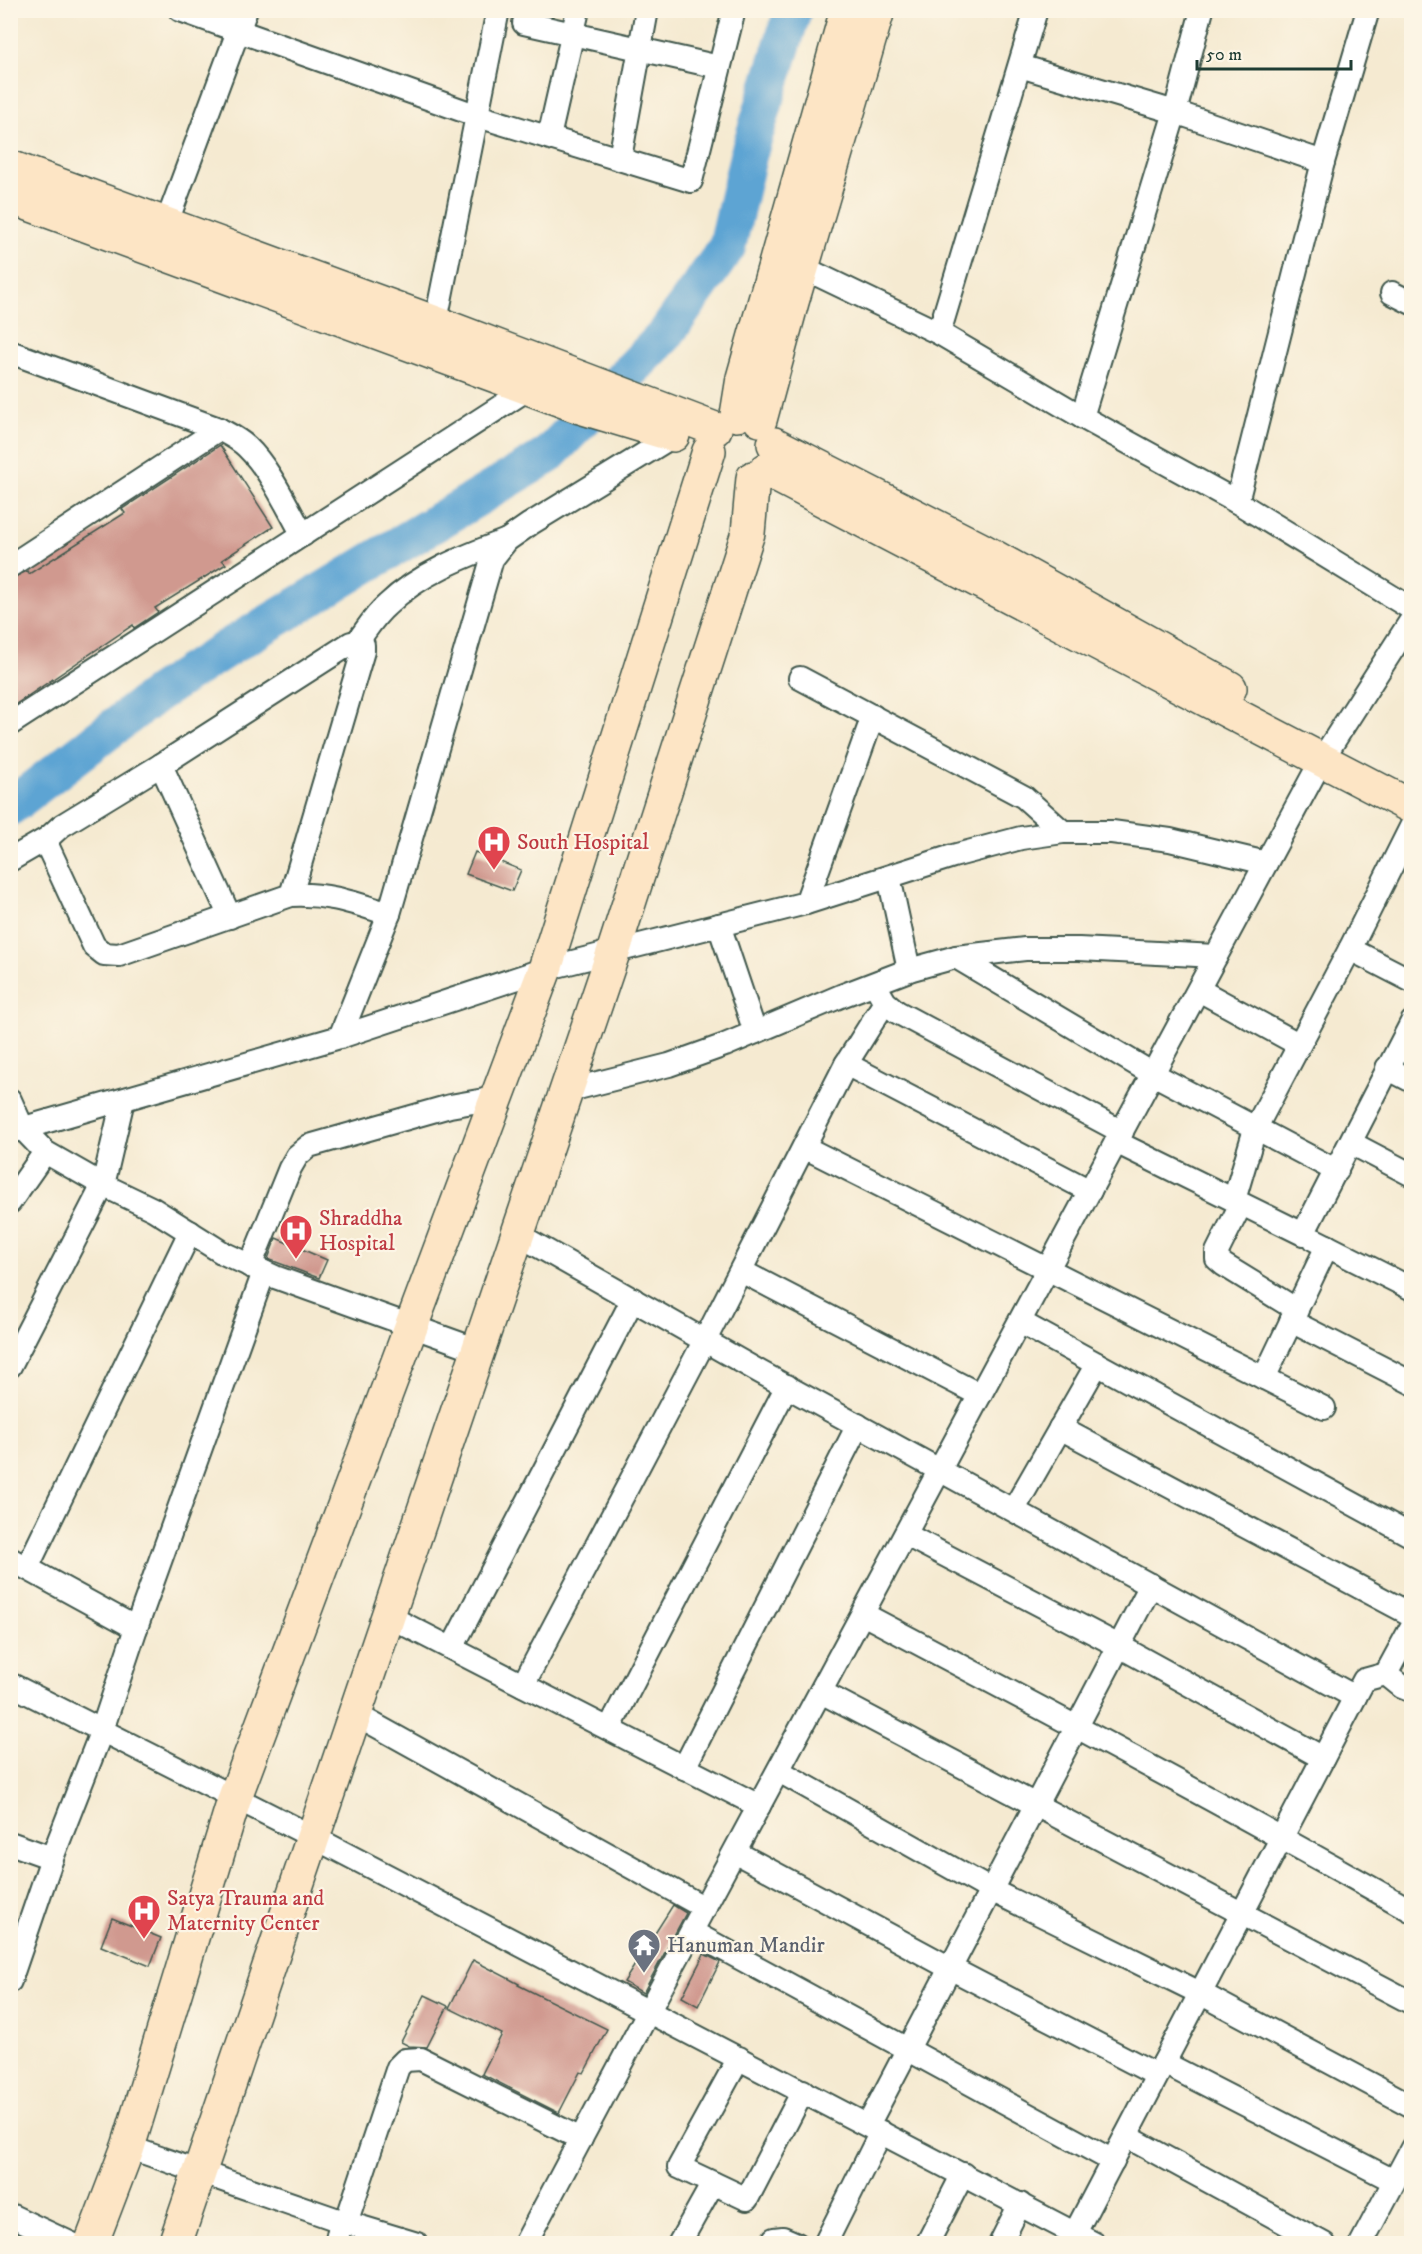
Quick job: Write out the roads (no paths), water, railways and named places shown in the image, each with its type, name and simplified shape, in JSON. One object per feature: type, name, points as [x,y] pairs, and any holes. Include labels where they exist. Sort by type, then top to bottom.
[{"type":"street","points":[[180,10],[243,21],[478,116],[620,158],[691,182],[734,10]]},
{"type":"street","points":[[433,337],[498,10]]},
{"type":"street","points":[[549,137],[579,10]]},
{"type":"street","points":[[620,158],[647,10]]},
{"type":"street","points":[[790,261],[847,10]]},
{"type":"street","points":[[176,2244],[613,951],[748,533],[740,444],[743,378],[790,261],[878,10]]},
{"type":"street","points":[[939,333],[1036,10]]},
{"type":"street","points":[[1082,417],[1175,112],[1202,10]]},
{"type":"street","points":[[1237,502],[1323,162],[1368,10]]},
{"type":"street","points":[[162,238],[243,21]]},
{"type":"street","points":[[524,23],[573,36],[719,67]]},
{"type":"street","points":[[1020,66],[1175,112],[1323,162]]},
{"type":"street","points":[[10,167],[162,238],[433,337],[558,369],[585,394]]},
{"type":"street","points":[[10,197],[162,238]]},
{"type":"street","points":[[790,261],[939,333],[1082,417],[1237,502],[1412,609]]},
{"type":"street","points":[[433,337],[529,387],[585,394],[664,425],[740,444],[1326,752],[1412,807]]},
{"type":"street","points":[[10,352],[219,429],[246,445],[259,460],[303,535]]},
{"type":"street","points":[[10,724],[558,369]]},
{"type":"street","points":[[357,642],[387,605],[402,592],[459,559],[507,540],[664,425]]},
{"type":"street","points":[[10,566],[219,429]]},
{"type":"street","points":[[91,2244],[128,2147],[235,1797],[740,444]]},
{"type":"street","points":[[340,1037],[389,914],[492,559],[507,540]]},
{"type":"street","points":[[525,2244],[1326,752],[1412,619]]},
{"type":"street","points":[[10,860],[48,838],[61,826],[351,643],[357,642],[363,645],[363,651],[291,895]]},
{"type":"street","points":[[800,678],[1024,797],[1063,832]]},
{"type":"street","points":[[806,903],[873,716]]},
{"type":"street","points":[[1326,752],[1412,784]]},
{"type":"street","points":[[161,765],[230,917]]},
{"type":"street","points":[[1412,825],[1350,949],[1255,1129],[1238,1202],[1217,1252],[1218,1259],[1224,1265],[1294,1316],[1412,1383]]},
{"type":"street","points":[[17,1130],[340,1037],[545,969],[806,903],[953,856],[1021,838],[1063,832],[1112,832],[1170,840],[1266,863]]},
{"type":"street","points":[[48,838],[48,847],[94,946],[104,954],[119,955],[291,895],[314,894],[330,897],[389,914]]},
{"type":"street","points":[[889,878],[909,970]]},
{"type":"street","points":[[720,925],[754,1032]]},
{"type":"street","points":[[523,1685],[741,1271],[880,993],[909,970],[956,957],[1025,949],[1079,949],[1216,956]]},
{"type":"street","points":[[1350,949],[1412,981]]},
{"type":"street","points":[[956,957],[1153,1074],[1336,1171]]},
{"type":"street","points":[[1199,990],[1298,1044]]},
{"type":"street","points":[[566,1091],[669,1065],[841,996],[880,993]]},
{"type":"street","points":[[880,993],[897,1012],[1119,1137],[1238,1202],[1412,1289]]},
{"type":"street","points":[[1303,1234],[1412,1022]]},
{"type":"street","points":[[846,1064],[1090,1191]]},
{"type":"street","points":[[1387,1068],[1412,1081]]},
{"type":"street","points":[[10,1981],[52,1858],[102,1730],[290,1168],[297,1156],[309,1146],[450,1106],[496,1098]]},
{"type":"street","points":[[10,1100],[17,1130],[45,1152],[103,1185],[153,1209],[223,1253],[257,1269],[478,1350]]},
{"type":"street","points":[[10,1366],[103,1185],[123,1100]]},
{"type":"street","points":[[1351,1143],[1412,1175]]},
{"type":"street","points":[[804,1147],[1324,1408]]},
{"type":"street","points":[[10,1202],[45,1152]]},
{"type":"street","points":[[136,1628],[19,1563],[190,1232]]},
{"type":"street","points":[[517,1233],[787,1386],[1355,1697]]},
{"type":"street","points":[[1264,1378],[1327,1246]]},
{"type":"street","points":[[741,1271],[980,1395]]},
{"type":"street","points":[[452,1648],[633,1299]]},
{"type":"street","points":[[1020,1322],[1412,1536]]},
{"type":"street","points":[[1014,1509],[1097,1364]]},
{"type":"street","points":[[609,1729],[787,1386]]},
{"type":"street","points":[[684,1768],[858,1425]]},
{"type":"street","points":[[1060,1428],[1412,1615]]},
{"type":"street","points":[[906,1532],[914,1539],[1119,1646],[1323,1758]]},
{"type":"street","points":[[825,2244],[908,2049],[1151,1585]]},
{"type":"street","points":[[863,1614],[1077,1726],[1412,1911]]},
{"type":"street","points":[[388,1616],[759,1806]]},
{"type":"street","points":[[1075,2233],[1364,1680],[1386,1674],[1412,1626]]},
{"type":"street","points":[[1386,1674],[1402,1687],[1412,1691]]},
{"type":"street","points":[[10,1684],[313,1837],[1095,2244]]},
{"type":"street","points":[[821,1692],[1412,2003]]},
{"type":"street","points":[[355,1714],[705,1908]]},
{"type":"street","points":[[778,1771],[991,1890],[1200,1993],[1412,2106]]},
{"type":"street","points":[[10,1843],[52,1858]]},
{"type":"street","points":[[735,1852],[950,1968],[1394,2181]]},
{"type":"street","points":[[692,1932],[1113,2161]]},
{"type":"street","points":[[336,2244],[398,2067],[407,2054],[581,2139]]},
{"type":"street","points":[[739,2058],[679,2167],[747,2199],[803,2091]]},
{"type":"street","points":[[1126,2136],[1324,2244]]},
{"type":"street","points":[[128,2147],[344,2222],[417,2244]]},
{"type":"street","points":[[1361,2244],[1412,2148]]},
{"type":"street","points":[[927,2244],[963,2174]]},
{"type":"street","points":[[679,2244],[713,2183]]},
{"type":"street","points":[[1000,2244],[1020,2204]]},
{"type":"street","points":[[10,2215],[72,2244]]},
{"type":"street","points":[[771,2244],[774,2239],[783,2238],[797,2244]]},
{"type":"waterway","points":[[10,807],[158,693],[229,647],[547,456],[665,335],[727,247],[748,156],[793,10]]},
{"type":"place","name":"South Hospital","points":[[494,871]]},
{"type":"place","name":"Shraddha Hospital","points":[[296,1260]]},
{"type":"place","name":"Satya Trauma and Maternity Center","points":[[144,1940]]},
{"type":"place","name":"Hanuman Mandir","points":[[644,1974]]}]
